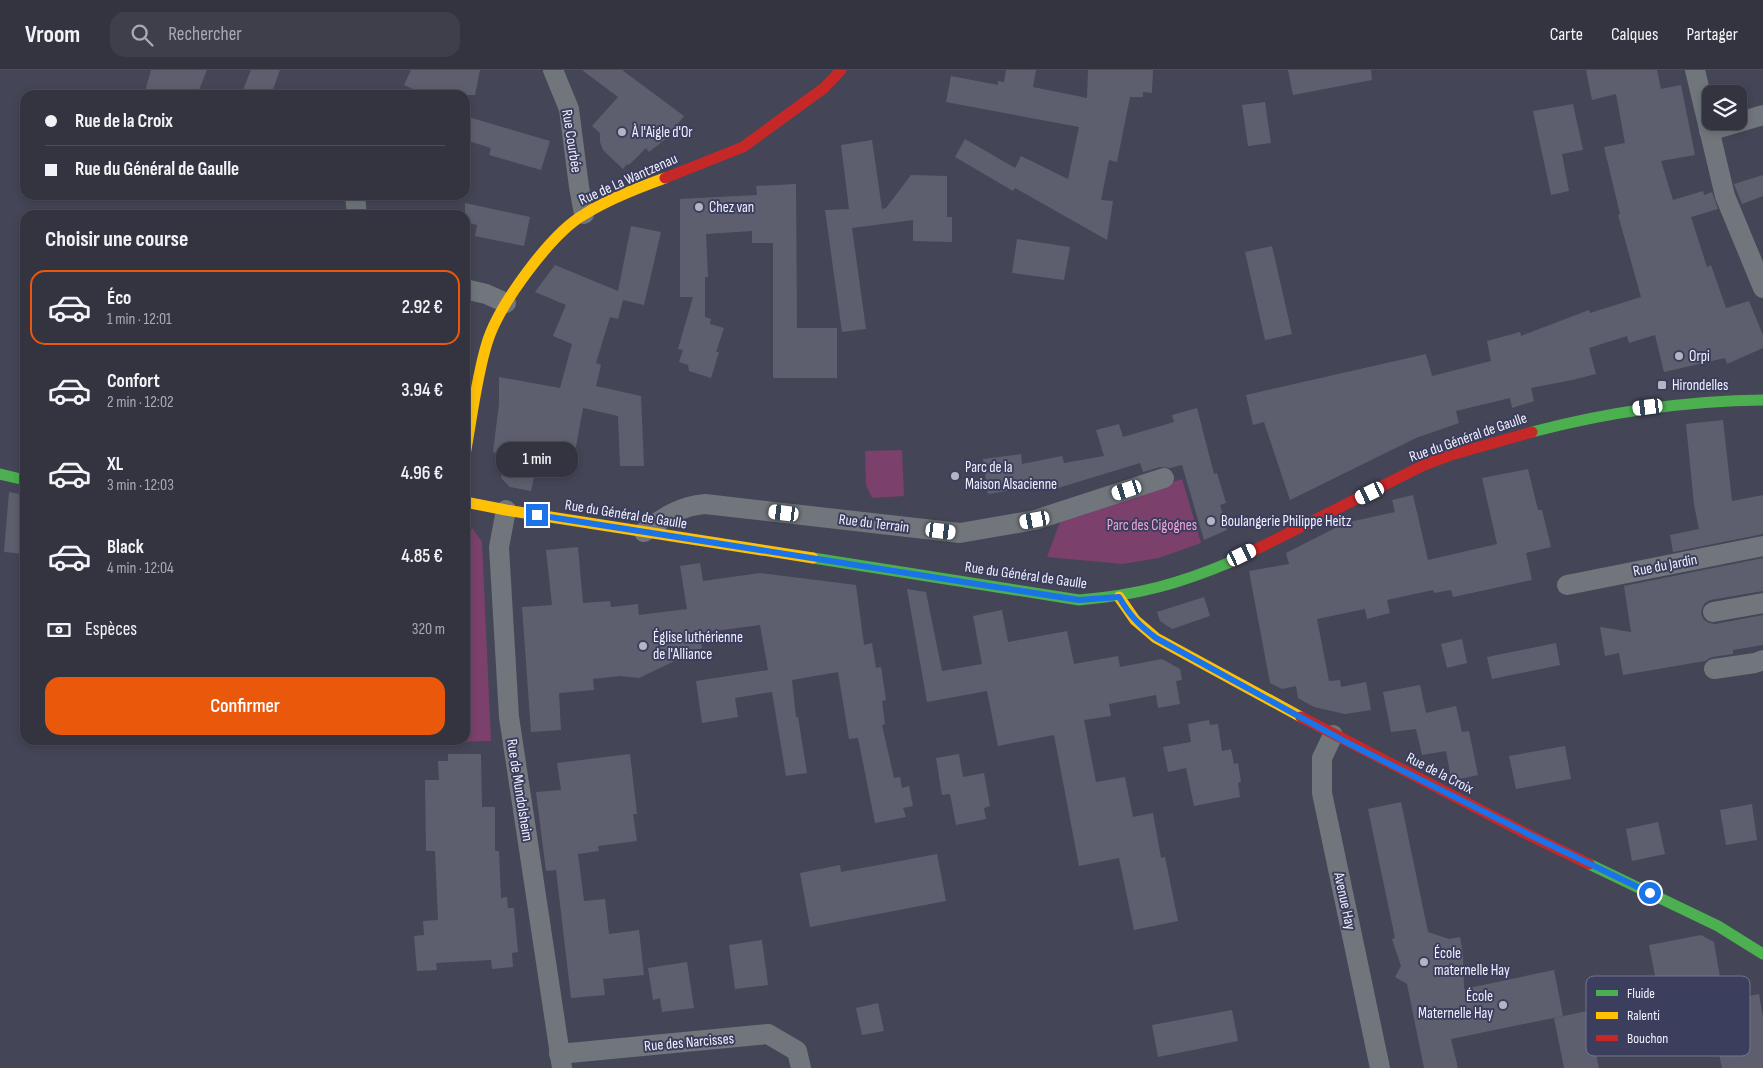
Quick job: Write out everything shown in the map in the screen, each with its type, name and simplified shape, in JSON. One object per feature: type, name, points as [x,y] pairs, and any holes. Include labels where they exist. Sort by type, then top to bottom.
[{"type":"main road","name":"Rue de La Wantzenau","points":[[470,428],[486,342],[506,303],[556,236],[584,214],[652,183],[743,147],[824,88],[841,70]]},
{"type":"main road","name":"Rue du Général de Gaulle","points":[[470,503],[1079,600],[1119,597],[1160,588],[1211,570],[1425,465],[1505,439],[1628,409],[1694,401],[1763,400]]},
{"type":"main road","points":[[0,474],[20,479]]},
{"type":"main road","name":"Rue de la Croix","points":[[1119,597],[1130,616],[1156,638],[1332,735],[1530,835],[1718,926],[1763,954]]},
{"type":"street","name":"Rue Courbée","points":[[553,70],[569,109],[584,214]]},
{"type":"street","points":[[1694,70],[1725,196],[1763,288]]},
{"type":"street","points":[[1709,131],[1763,115]]},
{"type":"street","points":[[470,290],[486,294],[506,303]]},
{"type":"street","name":"Rue du Terrain","points":[[644,532],[662,518],[680,508],[705,504],[960,533],[1035,520],[1164,478]]},
{"type":"street","name":"Rue de Mundolsheim","points":[[506,510],[499,547],[509,717],[560,1061]]},
{"type":"street","name":"Rue du Jardin","points":[[1567,585],[1763,546]]},
{"type":"street","points":[[1713,612],[1763,603]]},
{"type":"street","points":[[1714,669],[1755,663],[1763,660]]},
{"type":"street","name":"Avenue Hay","points":[[1332,735],[1322,758],[1322,793],[1380,1068]]},
{"type":"street","name":"Rue des Narcisses","points":[[560,1061],[768,1034],[797,1051],[801,1068]]},
{"type":"green space","points":[[902,450],[904,496],[872,498],[866,485],[865,451]]},
{"type":"green space","name":"Parc des Cigognes","points":[[1182,479],[1201,543],[1159,558],[1123,564],[1047,557],[1061,519]]},
{"type":"green space","points":[[470,529],[473,529],[482,542],[491,741],[470,742]]},
{"type":"building","points":[[151,70],[207,70],[199,90],[145,90]]},
{"type":"building","points":[[251,70],[280,70],[273,90],[243,90]]},
{"type":"building","points":[[411,70],[480,70],[475,95],[470,95],[470,90],[415,90],[404,85]]},
{"type":"building","points":[[582,70],[622,70],[684,116],[667,138],[649,152],[646,148],[623,169],[603,150],[600,142],[600,133],[592,126],[618,97]]},
{"type":"building","points":[[1006,70],[1036,70],[1033,87],[1087,98],[1088,70],[1153,70],[1152,93],[1143,92],[1143,97],[1130,97],[1117,162],[1109,160],[1101,200],[1113,201],[1107,240],[1015,188],[1013,191],[955,157],[965,139],[1015,168],[1021,156],[1068,179],[1079,127],[946,102],[951,76],[998,85],[998,81],[1004,82]]},
{"type":"building","points":[[1288,70],[1371,70],[1372,80],[1293,95]]},
{"type":"building","points":[[1586,70],[1657,70],[1661,89],[1681,85],[1695,155],[1661,161],[1673,200],[1703,191],[1704,195],[1712,192],[1718,209],[1691,217],[1707,267],[1711,265],[1726,308],[1749,301],[1763,335],[1763,348],[1727,364],[1725,358],[1664,372],[1655,335],[1629,343],[1627,336],[1589,348],[1596,374],[1531,388],[1534,401],[1512,408],[1510,398],[1456,411],[1459,423],[1416,438],[1290,500],[1264,422],[1253,425],[1246,395],[1426,354],[1432,376],[1491,361],[1487,341],[1520,332],[1521,336],[1589,310],[1590,313],[1641,297],[1618,215],[1620,214],[1604,147],[1625,143],[1616,94],[1592,100]]},
{"type":"building","points":[[1265,102],[1271,143],[1248,146],[1242,105]]},
{"type":"building","points":[[1573,104],[1583,150],[1562,154],[1569,191],[1551,195],[1533,111]]},
{"type":"building","points":[[470,117],[550,141],[541,170],[489,155],[491,148],[470,142]]},
{"type":"building","points":[[872,140],[882,209],[886,208],[911,175],[947,176],[947,217],[952,217],[952,242],[913,241],[913,220],[852,228],[866,329],[842,332],[825,210],[849,209],[841,145]]},
{"type":"building","points":[[1763,175],[1763,196],[1742,204],[1734,184]]},
{"type":"building","points":[[796,184],[797,328],[837,328],[837,378],[773,378],[773,243],[752,243],[752,231],[706,234],[708,277],[705,277],[705,317],[711,319],[710,324],[724,328],[716,352],[719,352],[711,378],[689,371],[688,365],[679,362],[683,350],[678,349],[693,297],[680,297],[680,199],[757,195],[756,186]]},
{"type":"building","points":[[465,203],[530,217],[524,246],[475,236],[477,225],[470,223],[470,210],[465,210]]},
{"type":"building","points":[[631,226],[661,232],[644,305],[623,300],[618,319],[610,317],[596,363],[601,365],[596,386],[641,396],[644,466],[620,466],[618,416],[583,408],[574,458],[540,451],[531,491],[510,487],[501,478],[506,456],[493,452],[499,404],[499,377],[560,388],[572,344],[553,336],[566,305],[535,292],[555,265],[618,291]]},
{"type":"building","points":[[1017,239],[1070,247],[1064,280],[1012,273]]},
{"type":"building","points":[[1272,246],[1292,334],[1265,340],[1245,252]]},
{"type":"building","points":[[1197,408],[1214,474],[1217,473],[1226,503],[1220,505],[1227,530],[1204,540],[1182,465],[1170,468],[1160,467],[1143,472],[1140,463],[1058,488],[1057,483],[988,494],[983,459],[1021,454],[1022,464],[1062,456],[1064,463],[1104,456],[1096,430],[1119,424],[1123,437],[1174,422],[1172,415]]},
{"type":"building","points":[[1723,420],[1732,501],[1763,495],[1763,534],[1673,552],[1670,535],[1699,529],[1694,505],[1686,424]]},
{"type":"building","points":[[1528,469],[1538,510],[1542,510],[1551,547],[1526,553],[1532,580],[1453,597],[1451,590],[1434,593],[1433,590],[1387,600],[1390,613],[1367,619],[1365,609],[1317,619],[1329,681],[1340,680],[1341,687],[1366,682],[1371,710],[1345,714],[1314,707],[1298,698],[1296,686],[1282,689],[1270,683],[1249,571],[1289,564],[1286,553],[1345,523],[1395,512],[1392,500],[1413,495],[1428,560],[1497,544],[1482,478]]},
{"type":"building","points":[[9,492],[20,494],[20,554],[4,552]]},
{"type":"building","points":[[578,547],[583,603],[610,601],[611,607],[638,604],[639,615],[687,609],[680,566],[700,563],[703,581],[760,573],[856,585],[864,645],[872,643],[876,668],[881,667],[886,700],[882,701],[885,724],[882,725],[894,778],[900,777],[902,788],[909,786],[913,806],[903,808],[906,817],[875,823],[858,738],[849,739],[838,672],[792,680],[796,717],[798,717],[807,773],[786,776],[772,692],[735,698],[738,717],[702,723],[696,681],[768,670],[760,625],[699,633],[702,648],[639,678],[620,676],[593,679],[594,690],[559,693],[561,730],[531,732],[522,607],[552,605],[546,550]]},
{"type":"building","points":[[1763,558],[1763,591],[1710,600],[1705,603],[1701,614],[1704,620],[1715,624],[1763,615],[1763,645],[1733,650],[1733,654],[1712,657],[1705,661],[1623,675],[1619,653],[1605,656],[1600,627],[1631,632],[1624,586]]},
{"type":"building","points":[[907,589],[926,592],[942,671],[982,664],[973,616],[1002,610],[1008,642],[1067,631],[1074,664],[1118,656],[1120,667],[1162,659],[1180,669],[1182,680],[1176,681],[1180,704],[1158,708],[1156,695],[1109,704],[1111,716],[1084,720],[1096,782],[1125,777],[1133,817],[1153,813],[1161,858],[1165,857],[1178,921],[1134,930],[1119,858],[1079,866],[1054,735],[998,746],[987,691],[927,702]]},
{"type":"building","points":[[1204,597],[1210,616],[1172,629],[1160,621],[1157,612]]},
{"type":"building","points":[[1462,639],[1467,663],[1447,668],[1441,644]]},
{"type":"building","points":[[1556,643],[1560,665],[1492,679],[1487,657]]},
{"type":"building","points":[[1420,685],[1426,713],[1456,706],[1462,732],[1469,731],[1478,775],[1455,780],[1451,778],[1446,751],[1422,755],[1416,729],[1391,732],[1383,692]]},
{"type":"building","points":[[1209,720],[1210,725],[1218,724],[1222,751],[1231,749],[1234,764],[1238,763],[1241,782],[1238,783],[1240,797],[1194,806],[1186,768],[1168,772],[1163,747],[1191,742],[1188,724]]},
{"type":"building","points":[[1565,746],[1571,779],[1516,789],[1509,756]]},
{"type":"building","points":[[448,754],[481,754],[482,807],[495,807],[495,851],[499,851],[501,898],[507,897],[508,908],[514,908],[518,952],[512,953],[513,967],[492,969],[491,960],[436,963],[437,970],[417,971],[414,936],[424,935],[423,921],[438,920],[435,851],[426,851],[425,780],[439,780],[438,761],[448,761]]},
{"type":"building","points":[[630,754],[637,814],[633,814],[637,841],[598,846],[599,851],[578,854],[584,901],[605,899],[609,934],[639,930],[644,975],[603,979],[605,995],[571,998],[556,870],[546,871],[536,792],[561,790],[557,763]]},
{"type":"building","points":[[959,754],[963,777],[984,773],[990,806],[984,808],[986,819],[956,825],[950,794],[942,795],[936,758]]},
{"type":"building","points":[[1401,802],[1428,932],[1449,939],[1460,937],[1463,953],[1464,989],[1554,970],[1563,1016],[1451,1039],[1458,1068],[1424,1068],[1407,984],[1395,977],[1401,966],[1392,939],[1395,938],[1368,809]]},
{"type":"building","points":[[1752,804],[1757,840],[1726,845],[1720,810]]},
{"type":"building","points":[[1658,822],[1665,854],[1632,861],[1626,829]]},
{"type":"building","points":[[937,854],[946,901],[810,927],[800,873],[840,865],[841,872]]},
{"type":"building","points":[[1701,935],[1714,942],[1720,976],[1655,976],[1649,945]]},
{"type":"building","points":[[762,940],[768,985],[735,989],[729,945]]},
{"type":"building","points":[[687,962],[694,1008],[662,1012],[660,998],[653,1000],[648,968]]},
{"type":"building","points":[[1759,994],[1763,1018],[1763,1068],[1722,1068],[1719,1056],[1750,1056],[1750,996]]},
{"type":"building","points":[[878,1003],[884,1031],[862,1035],[856,1008]]},
{"type":"building","points":[[1232,1010],[1238,1041],[1158,1057],[1152,1025]]},
{"type":"building","points":[[1586,1011],[1586,1056],[1596,1056],[1599,1068],[1564,1068],[1554,1018]]},
{"type":"traffic: fast","points":[[1532,432],[1618,413],[1646,409],[1675,405],[1763,400]]},
{"type":"traffic: fast","points":[[0,474],[20,479]]},
{"type":"traffic: fast","points":[[813,558],[1079,600],[1139,592],[1176,582],[1233,561]]},
{"type":"traffic: fast","points":[[1589,864],[1718,926],[1763,954]]},
{"type":"traffic: slow","points":[[470,426],[487,343],[502,310],[527,272],[542,253],[571,223],[613,199],[665,178]]},
{"type":"traffic: slow","points":[[470,503],[813,558]]},
{"type":"traffic: slow","points":[[1119,597],[1135,620],[1156,638],[1301,717]]},
{"type":"traffic: jam","points":[[665,178],[743,147],[824,88],[841,70]]},
{"type":"traffic: jam","points":[[1233,561],[1424,465],[1451,455],[1532,432]]},
{"type":"traffic: jam","points":[[1301,717],[1589,864]]},
{"type":"place","name":"À l'Aigle d'Or","points":[[622,132]]},
{"type":"place","name":"Chez van","points":[[699,207]]},
{"type":"place","name":"Orpi","points":[[1679,356]]},
{"type":"place","name":"Hirondelles","points":[[1662,385]]},
{"type":"place","name":"Parc de la Maison Alsacienne","points":[[955,476]]},
{"type":"place","name":"Boulangerie Philippe Heitz","points":[[1211,521]]},
{"type":"place","name":"Église luthérienne de l'Alliance","points":[[643,646]]},
{"type":"place","name":"École maternelle Hay","points":[[1424,962]]},
{"type":"place","name":"École Maternelle Hay","points":[[1503,1005]]},
{"type":"route","points":[[537,515],[1079,600],[1119,597],[1130,616],[1156,638],[1344,741],[1650,893]]}]
